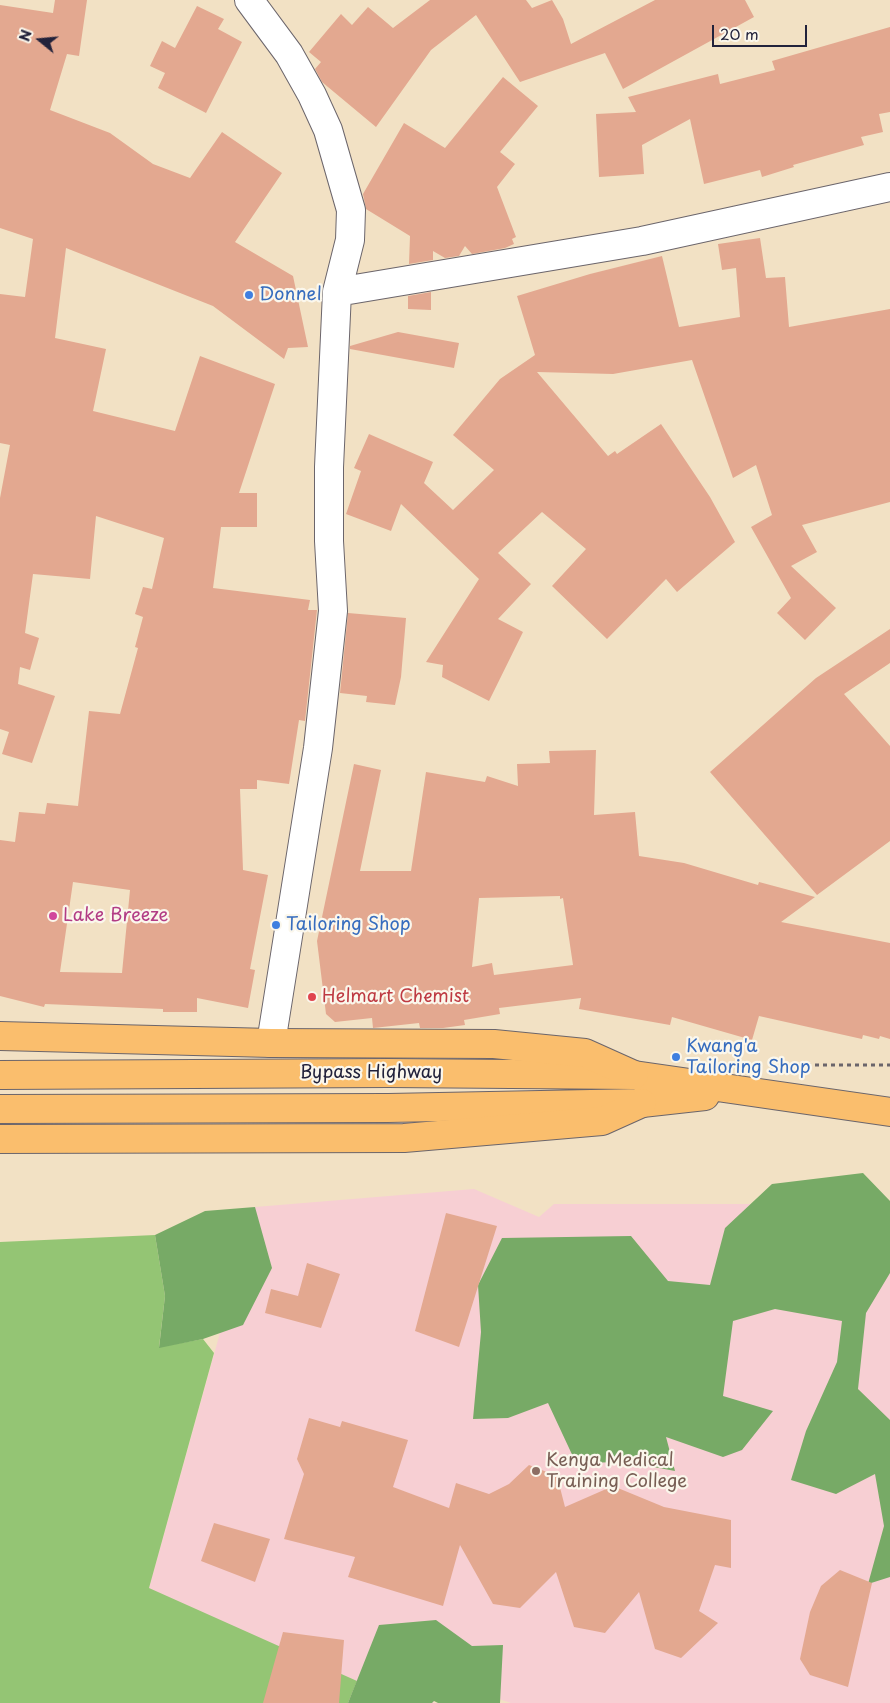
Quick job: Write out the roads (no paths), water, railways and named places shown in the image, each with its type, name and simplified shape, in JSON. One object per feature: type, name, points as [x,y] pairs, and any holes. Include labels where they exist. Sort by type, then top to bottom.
[{"type":"main road","points":[[0,1036],[271,1043],[494,1044],[585,1053],[634,1075]]},
{"type":"main road","name":"Bypass Highway","points":[[0,1075],[388,1073],[634,1075],[741,1092],[890,1112]]},
{"type":"main road","name":"Bypass Highway","points":[[0,1109],[388,1108],[642,1103],[741,1092]]},
{"type":"main road","points":[[0,1139],[404,1138],[602,1121],[642,1103]]},
{"type":"street","points":[[249,0],[288,54],[312,95],[328,130],[351,210],[350,240],[338,292],[329,467],[329,542],[333,610],[318,748],[271,1043]]},
{"type":"street","points":[[338,292],[642,241],[890,187]]},
{"type":"place","name":"Donnel","points":[[249,295]]},
{"type":"place","name":"Lake Breeze","points":[[53,916]]},
{"type":"place","name":"Tailoring Shop","points":[[276,925]]},
{"type":"place","name":"Helmart Chemist","points":[[312,997]]},
{"type":"place","name":"Kwang'a Tailoring Shop","points":[[676,1057]]},
{"type":"place","name":"Kenya Medical Training College","points":[[536,1471]]}]
